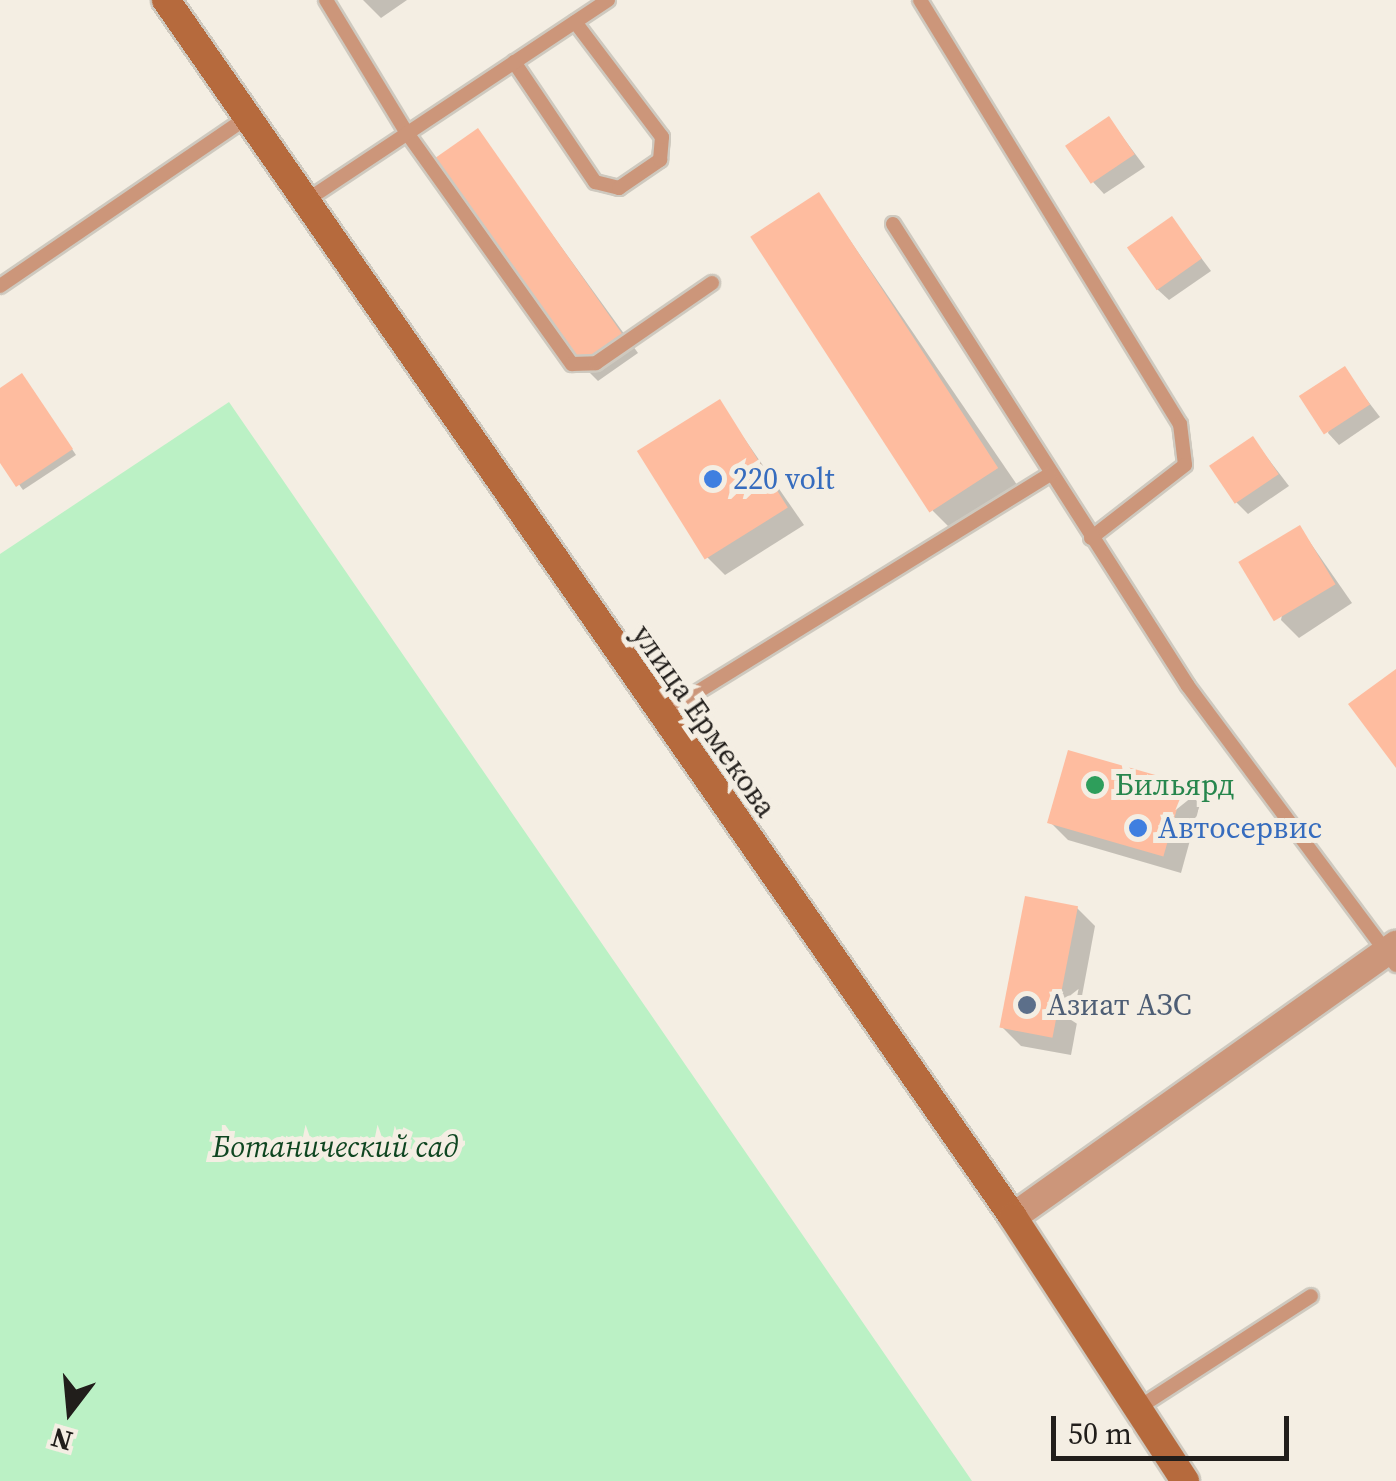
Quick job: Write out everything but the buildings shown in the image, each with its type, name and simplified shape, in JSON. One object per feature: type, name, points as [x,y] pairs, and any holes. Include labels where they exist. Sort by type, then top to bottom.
[{"type":"main road","name":"улица Ермекова","points":[[166,0],[303,203],[1014,1217],[1185,1481]]},
{"type":"street","points":[[1014,1217],[1393,954]]},
{"type":"lane","points":[[326,0],[407,133],[572,364],[596,363],[712,283]]},
{"type":"lane","points":[[303,203],[608,0]]},
{"type":"lane","points":[[920,0],[1180,424],[1185,466],[1091,538]]},
{"type":"lane","points":[[514,62],[596,182],[619,188],[660,160],[662,137],[575,22]]},
{"type":"lane","points":[[0,286],[246,118]]},
{"type":"lane","points":[[893,224],[1091,538],[1393,954]]},
{"type":"lane","points":[[660,715],[1049,475]]},
{"type":"lane","points":[[1138,1408],[1311,1296]]},
{"type":"green space","name":"Ботанический сад","points":[[229,402],[972,1481],[0,1481],[0,554]]},
{"type":"place","name":"220 volt","points":[[713,479]]},
{"type":"place","name":"Бильярд","points":[[1095,785]]},
{"type":"place","name":"Автосервис","points":[[1138,828]]},
{"type":"place","name":"Азиат АЗС","points":[[1027,1005]]}]
